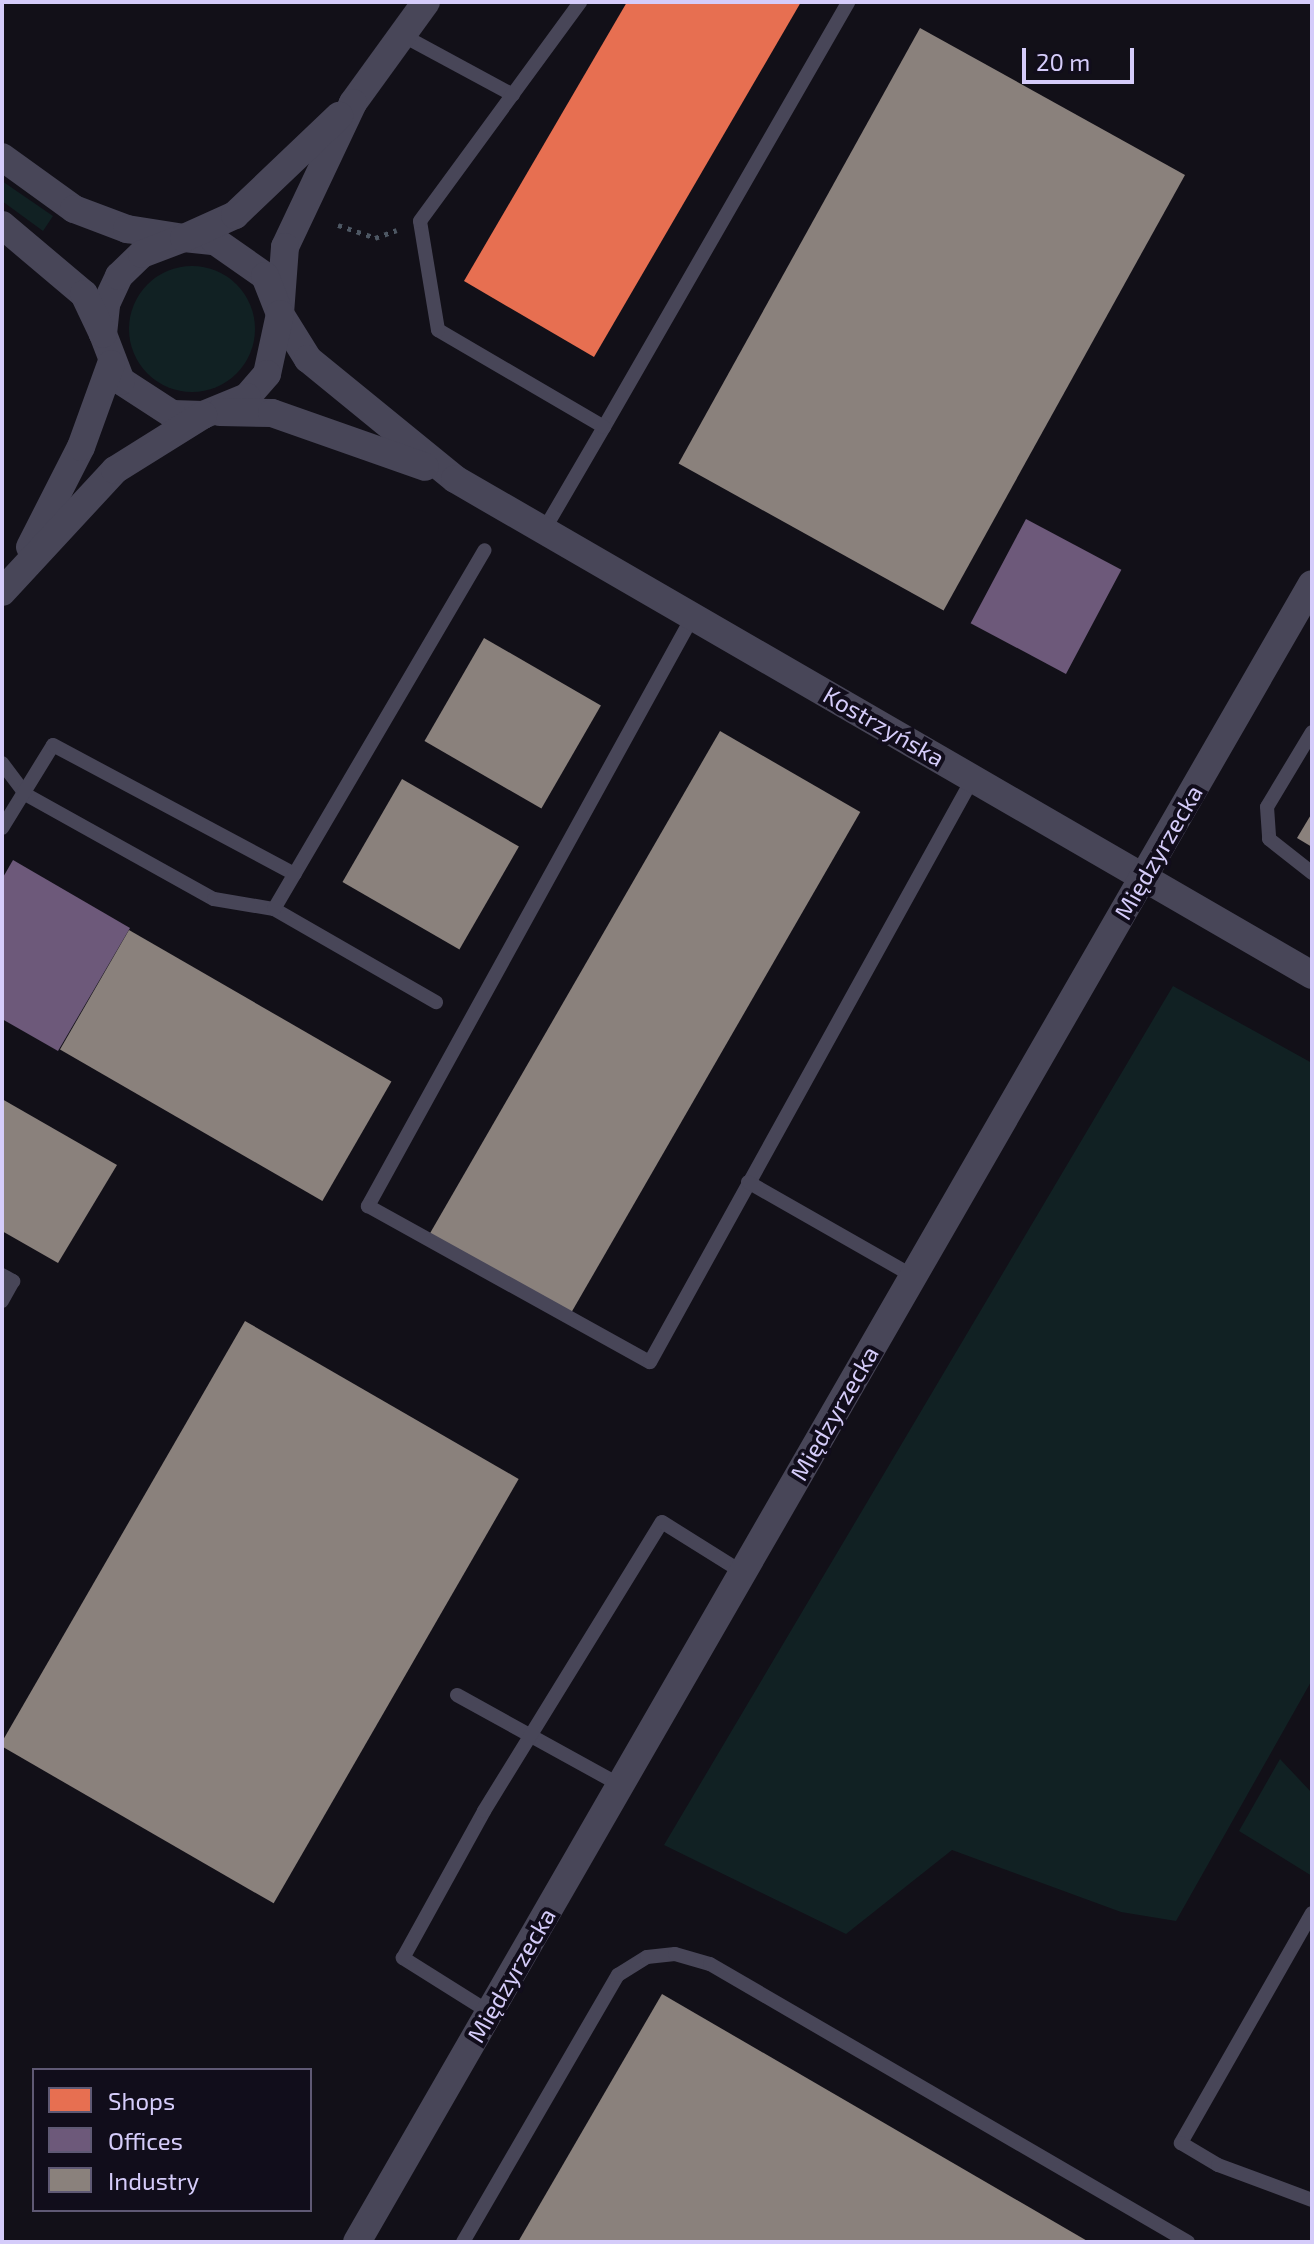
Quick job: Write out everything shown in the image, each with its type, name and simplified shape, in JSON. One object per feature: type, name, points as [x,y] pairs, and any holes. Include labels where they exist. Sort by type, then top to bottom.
[{"type":"street","points":[[8,584],[115,470],[211,413],[267,374],[280,314],[285,247],[353,103],[426,2]]},
{"type":"street","points":[[103,334],[119,276],[142,254],[235,215],[353,103]]},
{"type":"street","points":[[2,157],[74,209],[127,229],[184,238],[243,254],[265,276],[280,314],[308,359],[455,479]]},
{"type":"street","points":[[2,225],[84,294],[103,334],[111,364],[144,402],[211,413],[272,413],[322,427],[455,479]]},
{"type":"street","points":[[8,584],[81,447],[111,364]]},
{"type":"street","name":"Kostrzyńska","points":[[455,479],[1312,975]]},
{"type":"street","name":"Międzyrzecka","points":[[357,2242],[1311,588]]},
{"type":"lane","points":[[580,2],[420,221],[438,330],[604,427]]},
{"type":"lane","points":[[544,530],[848,2]]},
{"type":"lane","points":[[402,35],[513,95]]},
{"type":"lane","points":[[274,909],[485,550]]},
{"type":"lane","points":[[693,616],[368,1206],[650,1362],[973,778]]},
{"type":"lane","points":[[1312,732],[1267,807],[1269,839],[1312,873]]},
{"type":"lane","points":[[2,828],[53,745],[295,874]]},
{"type":"lane","points":[[2,763],[25,794],[214,899],[274,909],[436,1002]]},
{"type":"lane","points":[[748,1182],[913,1276]]},
{"type":"lane","points":[[2,1275],[13,1281],[2,1301]]},
{"type":"lane","points":[[489,2012],[403,1958],[531,1735],[662,1522],[742,1572]]},
{"type":"lane","points":[[457,1695],[620,1785]]},
{"type":"lane","points":[[1312,1913],[1181,2143],[1218,2165],[1312,2200]]},
{"type":"lane","points":[[463,2242],[618,1975],[647,1957],[675,1954],[710,1964],[1188,2242]]},
{"type":"path","points":[[338,225],[375,238],[420,221]]},
{"type":"shaded area","points":[[2,181],[53,216],[43,231],[2,201]]},
{"type":"shaded area","points":[[192,266],[216,271],[236,285],[250,305],[255,329],[250,353],[236,373],[216,387],[192,392],[168,387],[148,373],[134,353],[129,329],[134,305],[148,285],[168,271]]},
{"type":"shaded area","points":[[1173,986],[1312,1063],[1312,1680],[1176,1921],[1121,1912],[952,1850],[846,1934],[664,1845]]},
{"type":"shaded area","points":[[1280,1759],[1312,1793],[1312,1876],[1239,1831]]},
{"type":"building: Shops","points":[[627,2],[801,2],[594,357],[464,281]]},
{"type":"building: Offices","points":[[1026,519],[1121,570],[1066,674],[971,623]]},
{"type":"building: Offices","points":[[13,860],[130,928],[58,1051],[2,1019],[2,879]]},
{"type":"building: Industry","points":[[920,28],[1185,175],[944,610],[679,464]]},
{"type":"building: Industry","points":[[484,638],[601,705],[541,809],[424,741]]},
{"type":"building: Industry","points":[[720,731],[860,812],[569,1316],[429,1235]]},
{"type":"building: Industry","points":[[402,779],[519,846],[459,950],[342,882]]},
{"type":"building: Industry","points":[[1312,813],[1312,847],[1297,838]]},
{"type":"building: Industry","points":[[129,930],[391,1082],[322,1201],[60,1050]]},
{"type":"building: Industry","points":[[2,1099],[117,1165],[58,1263],[2,1231]]},
{"type":"building: Industry","points":[[245,1321],[519,1479],[274,1903],[2,1747]]},
{"type":"building: Industry","points":[[662,1994],[1089,2242],[518,2242]]}]
